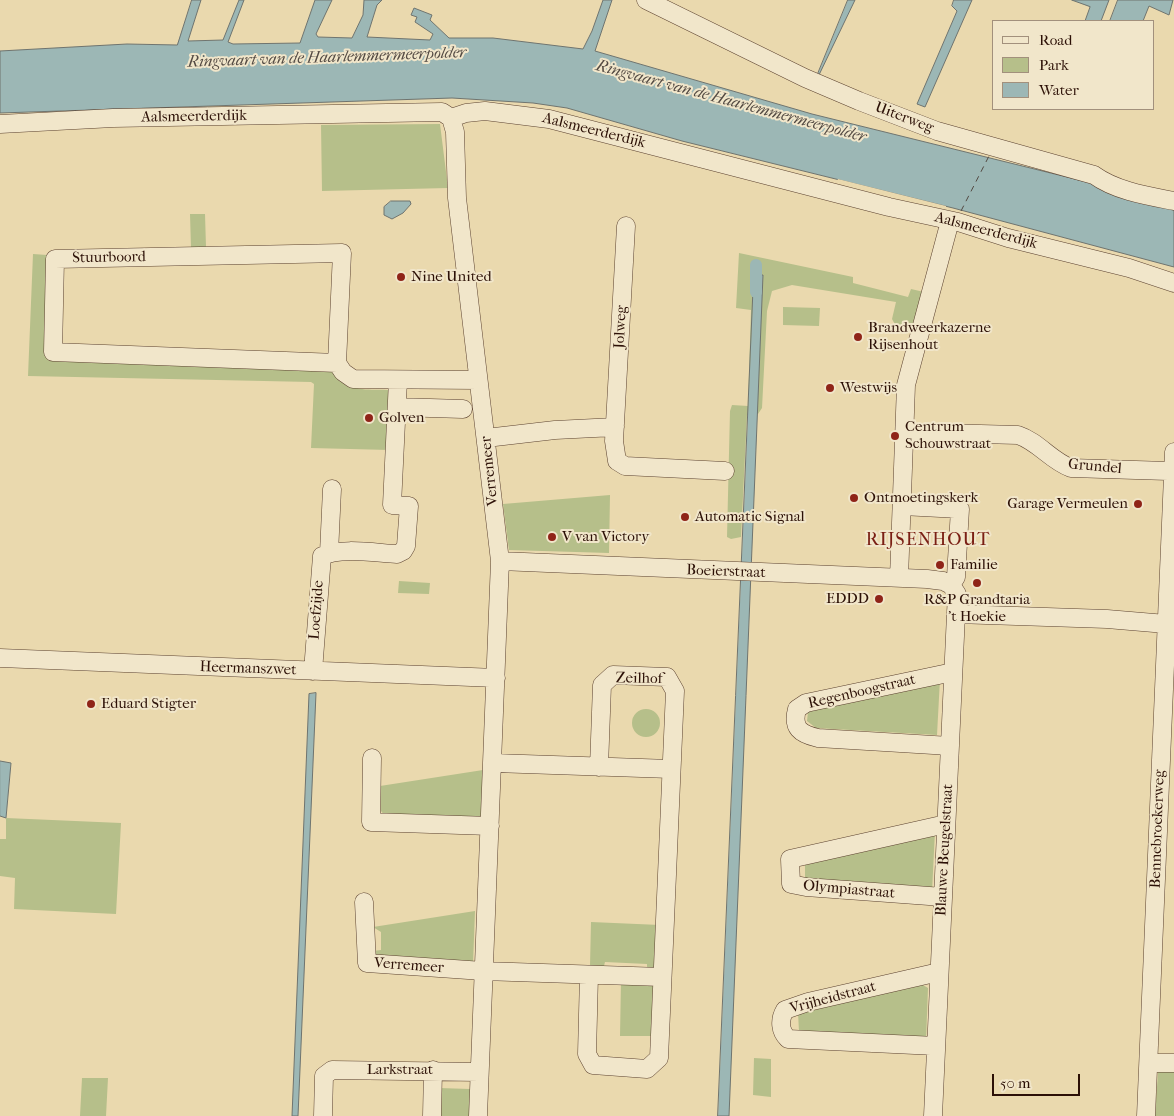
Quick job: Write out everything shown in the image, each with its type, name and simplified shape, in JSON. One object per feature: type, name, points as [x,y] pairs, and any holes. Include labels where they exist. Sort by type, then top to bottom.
[{"type":"street","name":"Uiterweg","points":[[646,0],[805,78],[937,132],[1094,175],[1100,180],[1142,194],[1174,201]]},
{"type":"street","name":"Aalsmeerderdijk","points":[[0,124],[113,118],[422,112],[442,112],[451,118],[466,113],[485,111],[549,119],[950,221],[1129,268],[1174,282]]},
{"type":"street","name":"Verremeer","points":[[451,118],[455,132],[457,198],[500,562],[494,763],[483,971],[478,1116]]},
{"type":"street","points":[[899,578],[906,390],[950,221]]},
{"type":"street","name":"Jolweg","points":[[626,226],[615,457],[620,465],[724,471]]},
{"type":"street","name":"Stuurboord","points":[[342,253],[337,363],[53,352],[55,259],[342,253]]},
{"type":"street","points":[[337,363],[343,372],[353,378],[478,380]]},
{"type":"street","points":[[329,553],[397,554],[403,551],[406,546],[409,506],[392,505],[398,380]]},
{"type":"street","points":[[397,407],[463,409]]},
{"type":"street","points":[[486,438],[616,427]]},
{"type":"street","name":"Grundel","points":[[904,432],[1018,436],[1028,439],[1060,464],[1071,468],[1168,471],[1173,475]]},
{"type":"street","name":"Bennebroekerweg","points":[[1146,1116],[1166,624],[1173,523],[1174,452]]},
{"type":"street","name":"Loefzijde","points":[[313,671],[320,564],[322,556],[329,553],[332,489]]},
{"type":"street","points":[[902,506],[960,509],[956,577],[952,585]]},
{"type":"street","name":"Boeierstraat","points":[[500,562],[734,573],[927,578],[952,585]]},
{"type":"street","name":"Blauwe Beugelstraat","points":[[933,1116],[957,594],[952,585]]},
{"type":"street","points":[[956,614],[1107,619],[1166,624]]},
{"type":"street","name":"Heermanszwet","points":[[0,658],[496,678]]},
{"type":"street","name":"Regenboogstraat","points":[[950,746],[818,738],[804,735],[797,729],[794,719],[797,709],[806,703],[953,672]]},
{"type":"street","name":"Zeilhof","points":[[589,975],[587,1054],[593,1065],[646,1069],[659,1058],[675,691],[668,677],[613,675],[602,685],[598,767]]},
{"type":"street","points":[[372,758],[371,822],[490,826]]},
{"type":"street","points":[[494,763],[671,769]]},
{"type":"street","name":"Olympiastraat","points":[[943,897],[806,887],[790,884],[790,859],[815,851],[946,824]]},
{"type":"street","name":"Verremeer","points":[[364,902],[367,963],[483,971]]},
{"type":"street","points":[[483,971],[662,977]]},
{"type":"street","name":"Vrijheidstraat","points":[[936,1046],[788,1039],[782,1034],[781,1026],[785,1010],[792,1007],[939,972]]},
{"type":"street","points":[[1149,1063],[1174,1063]]},
{"type":"street","name":"Larkstraat","points":[[323,1116],[324,1076],[332,1070],[479,1072]]},
{"type":"street","points":[[432,1116],[433,1070]]},
{"type":"green space","points":[[440,124],[448,188],[322,191],[321,125]]},
{"type":"green space","points":[[190,214],[205,214],[206,247],[191,248]]},
{"type":"green space","points":[[739,253],[853,277],[853,283],[908,297],[911,289],[924,292],[913,332],[900,328],[892,319],[896,302],[792,285],[772,291],[767,311],[762,408],[758,414],[747,415],[741,537],[731,539],[727,537],[730,411],[732,405],[748,406],[751,310],[736,308]]},
{"type":"green space","points":[[33,254],[47,255],[44,354],[47,358],[336,372],[353,387],[388,390],[391,394],[389,450],[311,448],[314,384],[311,382],[28,376]]},
{"type":"green space","points":[[783,307],[820,308],[819,326],[783,325]]},
{"type":"green space","points":[[610,495],[609,553],[509,550],[503,504]]},
{"type":"green space","points":[[399,581],[430,583],[429,594],[398,593]]},
{"type":"green space","points":[[940,679],[937,735],[816,728],[807,721],[808,712],[814,709]]},
{"type":"green space","points":[[646,709],[656,713],[660,723],[656,733],[646,737],[636,733],[632,723],[636,713]]},
{"type":"green space","points":[[483,770],[481,825],[386,817],[381,811],[380,786]]},
{"type":"green space","points":[[6,818],[121,823],[116,914],[14,909],[15,878],[0,876],[0,839],[6,839]]},
{"type":"green space","points":[[935,831],[932,892],[805,881],[805,861]]},
{"type":"green space","points":[[475,911],[473,964],[375,959],[372,951],[381,950],[381,932],[373,927]]},
{"type":"green space","points":[[591,922],[660,925],[656,969],[647,972],[647,964],[605,962],[604,966],[590,966]]},
{"type":"green space","points":[[621,980],[657,982],[654,1036],[620,1036]]},
{"type":"green space","points":[[923,985],[928,988],[926,1041],[799,1032],[798,1012]]},
{"type":"green space","points":[[754,1058],[771,1059],[771,1097],[753,1095]]},
{"type":"green space","points":[[1160,1070],[1174,1070],[1174,1116],[1155,1116],[1158,1072]]},
{"type":"green space","points":[[82,1078],[108,1078],[106,1116],[80,1116]]},
{"type":"green space","points":[[439,1088],[470,1089],[469,1116],[437,1116]]},
{"type":"water","name":"Ringvaart van de Haarlemmermeerpolder","points":[[192,0],[201,0],[188,41],[223,40],[239,0],[244,0],[228,42],[233,44],[300,43],[315,0],[332,0],[316,34],[318,37],[352,38],[363,15],[364,0],[382,0],[377,5],[367,37],[430,40],[433,34],[415,22],[417,17],[411,15],[414,8],[432,15],[430,20],[449,38],[493,38],[583,49],[592,31],[603,0],[612,0],[595,51],[812,114],[1087,182],[1174,207],[1174,267],[953,208],[682,141],[567,108],[533,103],[452,98],[0,113],[0,51],[127,44],[177,45]]},
{"type":"water","points":[[848,0],[855,0],[818,77],[817,76]]},
{"type":"water","points":[[954,0],[972,0],[925,107],[917,104],[957,11],[952,6]]},
{"type":"water","points":[[1072,0],[1109,0],[1101,20],[1085,20],[1090,7]]},
{"type":"water","points":[[1118,0],[1173,0],[1169,15],[1149,6],[1143,20],[1110,20]]},
{"type":"water","points":[[391,201],[410,201],[411,204],[403,213],[392,219],[384,215],[384,207]]},
{"type":"water","points":[[754,275],[763,275],[729,1116],[718,1116]]},
{"type":"water","points":[[316,693],[298,1116],[292,1116],[309,694]]},
{"type":"water","points":[[0,761],[11,763],[6,818],[0,816]]},
{"type":"pier","points":[[838,179],[946,206],[946,209],[837,181]]},
{"type":"waterway","points":[[756,265],[756,292]]},
{"type":"ferry route","points":[[961,211],[989,156]]},
{"type":"place","name":"Nine United","points":[[401,277]]},
{"type":"place","name":"Brandweerkazerne Rijsenhout","points":[[858,337]]},
{"type":"place","name":"Westwijs","points":[[830,388]]},
{"type":"place","name":"Golven","points":[[369,418]]},
{"type":"place","name":"Centrum Schouwstraat","points":[[895,436]]},
{"type":"place","name":"Ontmoetingskerk","points":[[854,498]]},
{"type":"place","name":"Garage Vermeulen","points":[[1138,504]]},
{"type":"place","name":"Automatic Signal","points":[[685,517]]},
{"type":"place","name":"V van Victory","points":[[552,537]]},
{"type":"place","name":"Familie","points":[[940,565]]},
{"type":"place","name":"R&P Grandtaria 't Hoekie","points":[[977,583]]},
{"type":"place","name":"EDDD","points":[[879,599]]},
{"type":"place","name":"Eduard Stigter","points":[[91,704]]},
{"type":"district","name":"RIJSENHOUT","points":[[928,541]]}]
